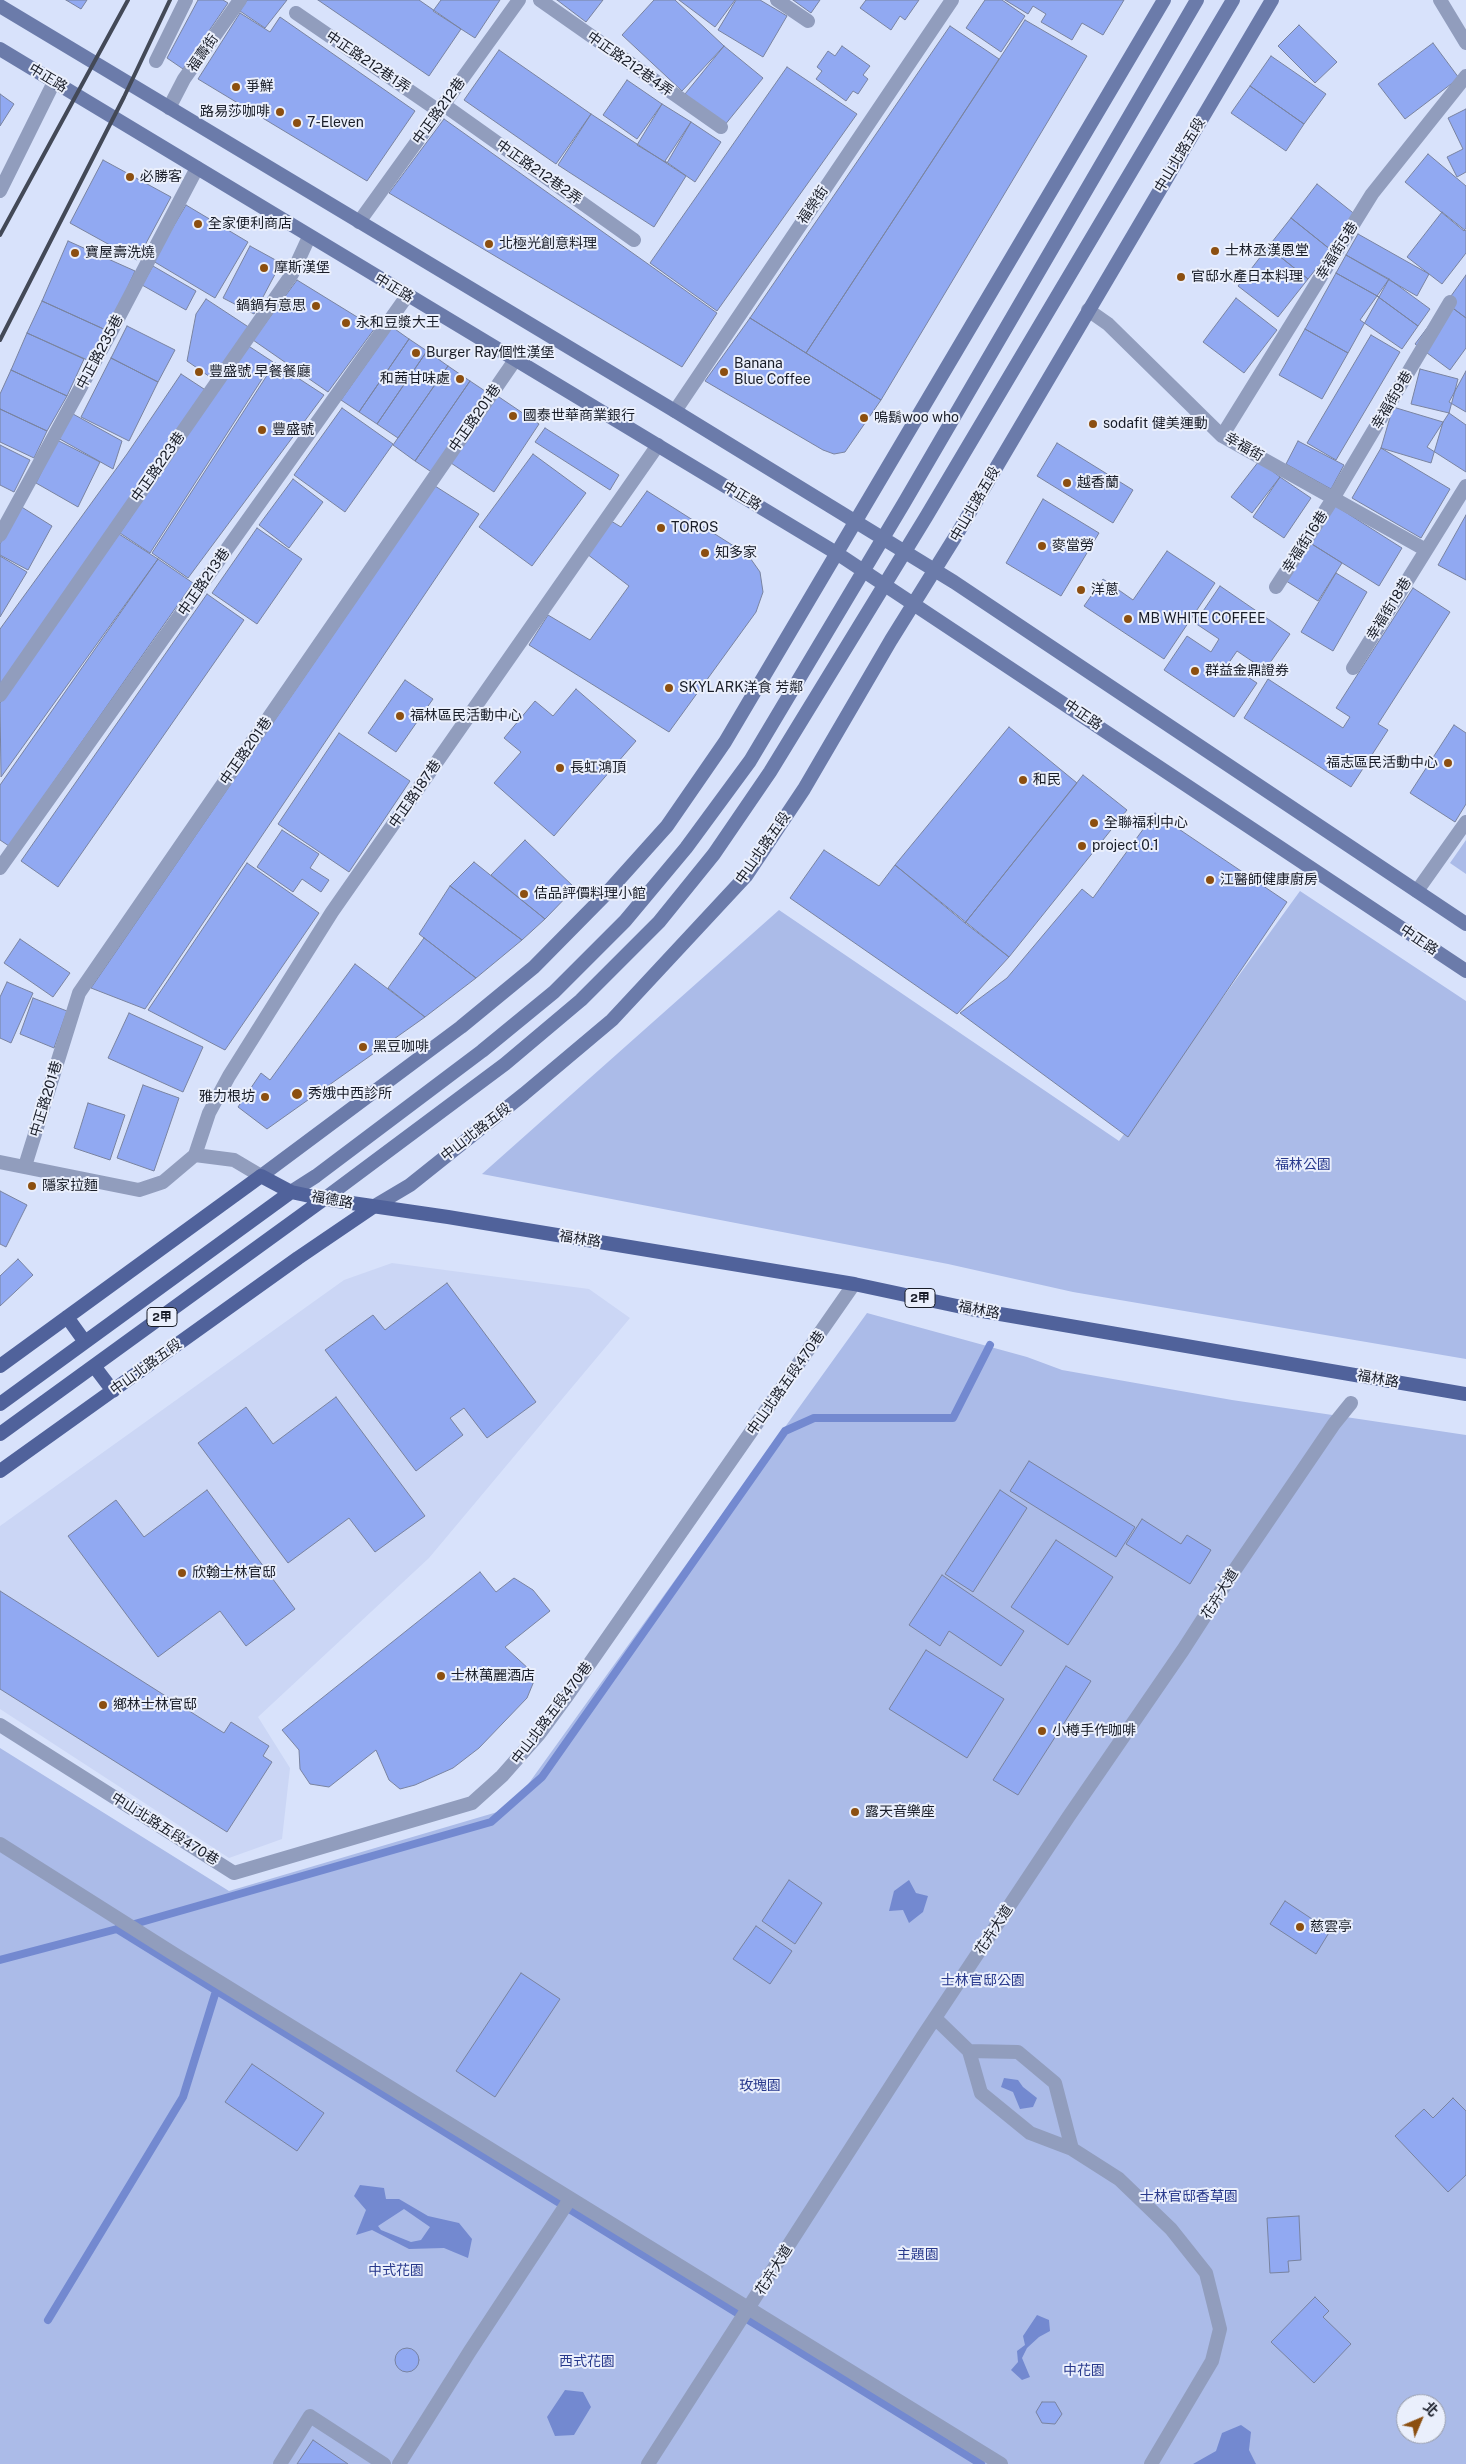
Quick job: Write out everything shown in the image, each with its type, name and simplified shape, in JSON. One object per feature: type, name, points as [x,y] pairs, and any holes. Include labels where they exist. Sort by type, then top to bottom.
[{"type":"main road","points":[[0,1366],[261,1176],[461,1027],[534,967],[605,895],[667,826],[725,742],[857,522],[1164,0]]},
{"type":"main road","points":[[291,1192],[316,1176],[482,1052],[554,992],[625,921],[686,848],[750,761],[883,538],[1197,0]]},
{"type":"main road","points":[[324,1199],[506,1064],[581,1000],[659,922],[714,854],[770,772],[904,552],[1233,0]]},
{"type":"main road","name":"中山北路五段","points":[[0,1471],[298,1258],[373,1207],[410,1185],[524,1094],[612,1020],[746,876],[804,789],[935,571],[1272,0]]},
{"type":"main road","points":[[0,6],[883,538],[1466,924]]},
{"type":"main road","name":"中正路","points":[[0,50],[838,554],[1466,971]]},
{"type":"main road","name":"福德路","points":[[261,1176],[291,1192],[373,1207]]},
{"type":"main road","name":"2甲","points":[[0,1404],[291,1192]]},
{"type":"main road","name":"2甲","points":[[0,1434],[324,1199]]},
{"type":"main road","name":"福林路","points":[[373,1207],[854,1284],[971,1309],[1466,1394]]},
{"type":"main road","points":[[67,1317],[85,1342]]},
{"type":"main road","points":[[94,1366],[113,1391]]},
{"type":"street","points":[[156,61],[186,0]]},
{"type":"street","name":"福壽街","points":[[169,108],[184,79],[240,0]]},
{"type":"street","name":"中正路212巷","points":[[360,222],[519,0]]},
{"type":"street","name":"中正路212巷4弄","points":[[540,0],[721,127]]},
{"type":"street","points":[[777,0],[808,21]]},
{"type":"street","name":"福榮街","points":[[674,411],[952,0]]},
{"type":"street","points":[[1440,0],[1466,43]]},
{"type":"street","name":"中正路212巷1弄","points":[[296,13],[442,108]]},
{"type":"street","name":"幸福街5巷","points":[[1222,436],[1372,194],[1466,76]]},
{"type":"street","points":[[0,191],[54,82]]},
{"type":"street","name":"中正路212巷2弄","points":[[442,108],[634,240]]},
{"type":"street","name":"中正路235巷","points":[[0,535],[111,332],[197,168]]},
{"type":"street","name":"中正路223巷","points":[[0,695],[292,274],[309,237]]},
{"type":"street","name":"中正路213巷","points":[[0,868],[407,296]]},
{"type":"street","name":"幸福街9巷","points":[[1334,497],[1450,302]]},
{"type":"street","name":"幸福街","points":[[1088,310],[1108,324],[1222,436],[1426,550]]},
{"type":"street","name":"中正路201巷","points":[[25,1166],[79,993],[515,360]]},
{"type":"street","name":"中正路187巷","points":[[195,1155],[210,1113],[229,1076],[332,912],[658,445]]},
{"type":"street","name":"幸福街18巷","points":[[1352,668],[1466,486]]},
{"type":"street","name":"幸福街16巷","points":[[1276,587],[1334,497]]},
{"type":"street","points":[[1417,891],[1466,822]]},
{"type":"street","points":[[0,1162],[139,1190],[163,1182],[195,1155],[234,1160],[261,1176]]},
{"type":"street","name":"中山北路五段470巷","points":[[0,1725],[234,1872],[472,1803],[502,1776],[556,1711],[854,1284]]},
{"type":"street","name":"花卉大道","points":[[648,2464],[1068,1816],[1184,1650],[1232,1574],[1351,1403]]},
{"type":"street","points":[[0,1844],[174,1954],[1001,2464]]},
{"type":"street","points":[[936,2018],[968,2051],[981,2093],[1030,2133],[1072,2149],[1119,2179],[1171,2229],[1206,2274],[1220,2329],[1212,2361],[1151,2464]]},
{"type":"street","points":[[968,2051],[1018,2052],[1056,2084],[1072,2149]]},
{"type":"street","points":[[399,2464],[470,2351],[570,2199]]},
{"type":"street","points":[[280,2464],[310,2416],[384,2464]]},
{"type":"shaded area","name":"欣翰士林官邸","points":[[392,1263],[589,1289],[630,1318],[429,1558],[258,1717],[290,1768],[282,1839],[229,1858],[0,1709],[0,1526],[344,1280]]},
{"type":"shaded area","points":[[909,1880],[916,1893],[928,1896],[923,1912],[909,1923],[903,1910],[889,1911],[894,1891]]},
{"type":"shaded area","points":[[1004,2078],[1018,2080],[1023,2087],[1037,2098],[1033,2107],[1020,2109],[1013,2092],[1001,2087]]},
{"type":"shaded area","points":[[360,2185],[384,2188],[386,2199],[399,2199],[428,2216],[459,2223],[472,2239],[468,2258],[444,2248],[409,2249],[372,2230],[356,2235],[366,2210],[354,2196]],"holes":[[[404,2209],[430,2227],[421,2240],[411,2242],[381,2230],[378,2226]]]},
{"type":"shaded area","points":[[1037,2315],[1049,2320],[1050,2331],[1039,2337],[1027,2348],[1022,2358],[1030,2377],[1022,2380],[1011,2370],[1018,2362],[1017,2351],[1025,2345],[1023,2336]]},
{"type":"shaded area","points":[[565,2390],[583,2392],[591,2407],[574,2435],[555,2436],[547,2417]]},
{"type":"shaded area","points":[[1241,2425],[1251,2432],[1249,2450],[1256,2464],[1193,2464],[1216,2451],[1222,2433]]},
{"type":"green space","points":[[1466,840],[1466,874],[1450,863]]},
{"type":"green space","name":"福林公園","points":[[1300,891],[1466,1001],[1466,1359],[1073,1292],[948,1264],[482,1174],[779,910],[1119,1141]]},
{"type":"green space","name":"士林官邸公園","points":[[867,1313],[1027,1357],[1062,1370],[1232,1400],[1466,1435],[1466,2464],[0,2464],[0,1748],[229,1891],[511,1808]]},
{"type":"building","points":[[66,0],[87,0],[81,9]]},
{"type":"building","points":[[198,0],[223,0],[228,3],[183,69],[167,58]]},
{"type":"building","points":[[247,0],[287,0],[265,28],[240,11]]},
{"type":"building","points":[[318,0],[419,0],[461,29],[429,76]]},
{"type":"building","points":[[441,0],[500,0],[475,38],[433,11]]},
{"type":"building","points":[[557,0],[603,0],[586,22]]},
{"type":"building","points":[[654,0],[675,0],[724,46],[682,91],[622,35]]},
{"type":"building","points":[[679,0],[735,0],[715,27]]},
{"type":"building","points":[[736,0],[760,0],[787,16],[763,57],[718,30]]},
{"type":"building","points":[[793,0],[820,0],[811,13]]},
{"type":"building","points":[[866,0],[919,0],[905,20],[900,16],[891,30],[860,8]]},
{"type":"building","points":[[985,0],[1002,0],[1025,16],[1001,52],[966,28]]},
{"type":"building","points":[[1005,0],[1124,0],[1103,35],[1082,23],[1072,40],[1041,22],[1046,14],[1033,6],[1028,14]]},
{"type":"building","points":[[240,13],[270,32],[280,17],[415,111],[367,181],[198,79]]},
{"type":"building","points":[[1025,20],[1087,56],[881,400],[806,353]]},
{"type":"building","points":[[1299,25],[1337,62],[1315,83],[1278,46]]},
{"type":"building","points":[[950,26],[999,59],[806,353],[750,318]]},
{"type":"building","points":[[1433,43],[1459,78],[1405,119],[1378,84]]},
{"type":"building","points":[[724,46],[763,78],[724,126],[685,94]]},
{"type":"building","points":[[842,46],[870,66],[863,75],[868,79],[858,94],[853,91],[846,101],[816,79],[822,71],[817,67],[828,51],[835,56]]},
{"type":"building","points":[[499,50],[591,114],[556,164],[464,100]]},
{"type":"building","points":[[1271,56],[1326,94],[1304,124],[1250,86]]},
{"type":"building","points":[[787,67],[857,114],[717,311],[650,263]]},
{"type":"building","points":[[627,80],[662,104],[637,139],[603,115]]},
{"type":"building","points":[[1250,86],[1304,124],[1286,151],[1231,113]]},
{"type":"building","points":[[0,94],[14,104],[0,126]]},
{"type":"building","points":[[662,104],[691,122],[667,163],[637,145]]},
{"type":"building","points":[[1466,109],[1466,172],[1457,177],[1447,157],[1463,149],[1448,118]]},
{"type":"building","points":[[591,114],[686,176],[654,227],[558,165]]},
{"type":"building","points":[[444,119],[717,313],[682,367],[389,193]]},
{"type":"building","points":[[691,122],[721,142],[695,182],[665,161]]},
{"type":"building","points":[[1428,154],[1466,186],[1466,228],[1464,231],[1405,182]]},
{"type":"building","points":[[103,160],[171,197],[137,260],[70,223]]},
{"type":"building","points":[[1317,184],[1357,216],[1331,250],[1291,218]]},
{"type":"building","points":[[186,205],[248,242],[215,298],[153,261]]},
{"type":"building","points":[[1442,212],[1466,231],[1466,253],[1442,284],[1407,257]]},
{"type":"building","points":[[1291,218],[1331,250],[1308,279],[1268,247]]},
{"type":"building","points":[[1358,234],[1429,274],[1417,296],[1346,255]]},
{"type":"building","points":[[68,241],[135,271],[108,331],[42,301]]},
{"type":"building","points":[[250,246],[281,263],[254,314],[223,298]]},
{"type":"building","points":[[1268,247],[1308,279],[1278,317],[1238,286]]},
{"type":"building","points":[[1346,255],[1389,279],[1379,297],[1336,273]]},
{"type":"building","points":[[153,266],[196,291],[186,310],[142,285]]},
{"type":"building","points":[[1336,273],[1379,297],[1348,353],[1305,329]]},
{"type":"building","points":[[1466,275],[1466,318],[1446,303]]},
{"type":"building","points":[[1389,279],[1430,309],[1418,326],[1377,296]]},
{"type":"building","points":[[297,280],[375,328],[328,392],[253,340]]},
{"type":"building","points":[[1377,296],[1418,326],[1402,349],[1360,320]]},
{"type":"building","points":[[1236,298],[1277,330],[1244,373],[1203,342]]},
{"type":"building","points":[[206,299],[250,328],[213,379],[187,361],[196,314]]},
{"type":"building","points":[[42,301],[108,331],[94,363],[27,333]]},
{"type":"building","points":[[1446,303],[1466,318],[1466,348],[1450,370],[1415,344]]},
{"type":"building","points":[[750,318],[881,400],[845,452],[834,454],[823,450],[705,381]]},
{"type":"building","points":[[127,326],[175,350],[158,382],[111,358]]},
{"type":"building","points":[[392,327],[409,339],[359,412],[341,400]]},
{"type":"building","points":[[1305,329],[1348,353],[1322,399],[1279,375]]},
{"type":"building","points":[[27,333],[84,359],[67,396],[11,370]]},
{"type":"building","points":[[1371,335],[1400,352],[1336,460],[1307,443]]},
{"type":"building","points":[[409,339],[427,351],[377,424],[359,412]]},
{"type":"building","points":[[247,345],[273,362],[150,553],[120,533]]},
{"type":"building","points":[[427,351],[448,366],[398,438],[377,424]]},
{"type":"building","points":[[111,358],[158,382],[129,441],[81,417]]},
{"type":"building","points":[[275,363],[324,395],[188,578],[152,553]]},
{"type":"building","points":[[448,366],[470,381],[415,461],[393,445]]},
{"type":"building","points":[[1420,369],[1458,379],[1449,413],[1411,404]]},
{"type":"building","points":[[11,370],[67,396],[47,431],[0,409],[0,394]]},
{"type":"building","points":[[1466,371],[1466,412],[1449,402]]},
{"type":"building","points":[[181,374],[207,391],[0,690],[0,629],[127,454]]},
{"type":"building","points":[[470,381],[488,393],[433,473],[415,461]]},
{"type":"building","points":[[496,395],[539,424],[494,492],[451,463]]},
{"type":"building","points":[[1393,407],[1443,422],[1431,463],[1381,448]]},
{"type":"building","points":[[342,408],[393,444],[345,512],[294,475]]},
{"type":"building","points":[[0,409],[47,431],[34,458],[0,442]]},
{"type":"building","points":[[1449,413],[1466,425],[1466,472],[1427,447]]},
{"type":"building","points":[[73,414],[122,441],[113,469],[58,438]]},
{"type":"building","points":[[545,428],[619,475],[610,490],[535,442]]},
{"type":"building","points":[[57,440],[100,462],[78,507],[36,483]]},
{"type":"building","points":[[1298,441],[1344,465],[1331,489],[1286,464]]},
{"type":"building","points":[[1057,443],[1133,490],[1113,523],[1037,476]]},
{"type":"building","points":[[0,445],[30,460],[14,492],[0,485]]},
{"type":"building","points":[[1381,448],[1450,489],[1421,538],[1352,498]]},
{"type":"building","points":[[533,454],[586,493],[532,566],[479,527]]},
{"type":"building","points":[[1259,461],[1280,477],[1252,513],[1231,497]]},
{"type":"building","points":[[1280,477],[1311,498],[1284,538],[1253,517]]},
{"type":"building","points":[[293,479],[323,502],[289,548],[259,525]]},
{"type":"building","points":[[435,486],[479,514],[145,1009],[91,988]]},
{"type":"building","points":[[647,491],[748,555],[760,572],[763,592],[756,612],[669,732],[529,645],[548,615],[590,640],[629,586],[587,554],[611,521],[621,527]]},
{"type":"building","points":[[1043,499],[1099,533],[1061,596],[1006,563]]},
{"type":"building","points":[[1331,503],[1402,548],[1379,586],[1307,541]]},
{"type":"building","points":[[20,506],[52,526],[28,570],[0,555],[0,544]]},
{"type":"building","points":[[1466,515],[1466,580],[1438,565]]},
{"type":"building","points":[[257,528],[302,559],[257,624],[212,593]]},
{"type":"building","points":[[119,534],[158,559],[1,777],[0,703]]},
{"type":"building","points":[[1307,541],[1342,563],[1318,601],[1283,579]]},
{"type":"building","points":[[1167,551],[1215,583],[1164,659],[1084,606],[1103,579],[1133,600]]},
{"type":"building","points":[[0,556],[27,572],[0,617]]},
{"type":"building","points":[[158,559],[193,583],[9,846],[0,840],[0,785]]},
{"type":"building","points":[[1336,573],[1367,592],[1333,651],[1301,632]]},
{"type":"building","points":[[1220,586],[1290,634],[1265,670],[1237,651],[1228,664],[1257,683],[1234,717],[1164,670],[1187,636],[1211,652],[1219,639],[1195,623]]},
{"type":"building","points":[[1413,588],[1450,612],[1378,724],[1388,730],[1351,787],[1244,718],[1268,679],[1343,728],[1350,717],[1336,708]]},
{"type":"building","points":[[207,594],[244,620],[58,887],[21,861]]},
{"type":"building","name":"福林區民活動中心","points":[[405,680],[433,699],[396,752],[368,733]]},
{"type":"building","name":"長虹鴻頂","points":[[576,689],[636,741],[554,836],[494,783],[521,752],[504,738],[535,701],[553,716]]},
{"type":"building","name":"福志區民活動中心","points":[[1454,725],[1466,733],[1466,804],[1455,822],[1410,793]]},
{"type":"building","points":[[1009,727],[1077,783],[965,923],[895,865]]},
{"type":"building","points":[[339,733],[410,781],[349,872],[278,824]]},
{"type":"building","points":[[1083,775],[1127,810],[1009,957],[965,923]]},
{"type":"building","points":[[1155,813],[1287,902],[1128,1137],[960,1013],[1007,978],[1082,889],[1093,898]]},
{"type":"building","points":[[282,830],[319,854],[310,868],[329,880],[321,892],[302,879],[293,892],[257,867]]},
{"type":"building","points":[[525,840],[575,888],[545,919],[491,875]]},
{"type":"building","points":[[824,850],[879,886],[895,865],[1009,957],[957,1014],[790,898]]},
{"type":"building","points":[[474,862],[545,919],[522,940],[450,886]]},
{"type":"building","points":[[247,863],[319,913],[225,1050],[148,1010]]},
{"type":"building","points":[[450,886],[522,940],[476,978],[419,934]]},
{"type":"building","points":[[424,938],[476,978],[425,1017],[388,988]]},
{"type":"building","points":[[20,939],[70,973],[53,997],[4,963]]},
{"type":"building","points":[[355,964],[425,1017],[267,1129],[238,1107],[261,1073],[270,1080]]},
{"type":"building","points":[[7,982],[33,993],[11,1043],[0,1038],[0,997]]},
{"type":"building","points":[[33,998],[67,1011],[54,1048],[20,1034]]},
{"type":"building","points":[[129,1013],[203,1047],[183,1092],[108,1058]]},
{"type":"building","points":[[143,1085],[179,1098],[154,1171],[117,1158]]},
{"type":"building","points":[[88,1103],[125,1115],[110,1160],[74,1148]]},
{"type":"building","points":[[0,1191],[27,1205],[6,1247],[0,1244]]},
{"type":"building","points":[[18,1259],[33,1275],[0,1306],[0,1276]]},
{"type":"building","points":[[447,1283],[536,1402],[487,1438],[464,1408],[450,1418],[463,1435],[416,1471],[325,1350],[373,1315],[385,1330]]},
{"type":"building","name":"欣翰士林官邸","points":[[336,1397],[425,1516],[375,1552],[349,1518],[288,1563],[198,1443],[246,1407],[273,1444]]},
{"type":"building","points":[[1029,1461],[1135,1527],[1116,1557],[1010,1491]]},
{"type":"building","name":"欣翰士林官邸","points":[[207,1490],[295,1609],[246,1646],[220,1611],[158,1657],[68,1536],[116,1500],[144,1537]]},
{"type":"building","points":[[1000,1490],[1027,1508],[973,1592],[945,1574]]},
{"type":"building","points":[[1142,1519],[1181,1544],[1187,1535],[1211,1550],[1190,1584],[1126,1544]]},
{"type":"building","points":[[1056,1540],[1113,1577],[1068,1645],[1011,1607]]},
{"type":"building","name":"士林萬麗酒店","points":[[480,1572],[496,1592],[514,1578],[533,1590],[550,1611],[505,1647],[531,1671],[534,1681],[527,1698],[479,1748],[453,1768],[415,1785],[400,1789],[389,1780],[376,1750],[329,1787],[310,1784],[300,1769],[299,1750],[282,1730]]},
{"type":"building","points":[[942,1575],[1024,1631],[1001,1666],[949,1631],[940,1646],[909,1625]]},
{"type":"building","name":"鄉林士林官邸","points":[[0,1591],[224,1733],[231,1722],[269,1746],[263,1756],[272,1762],[227,1832],[0,1689]]},
{"type":"building","points":[[926,1650],[1004,1699],[967,1758],[889,1709]]},
{"type":"building","name":"小樽手作咖啡","points":[[1066,1666],[1091,1681],[1018,1795],[993,1780]]},
{"type":"building","points":[[789,1880],[822,1903],[795,1944],[762,1921]]},
{"type":"building","name":"慈雲亭","points":[[1285,1901],[1330,1931],[1316,1954],[1270,1924]]},
{"type":"building","points":[[756,1926],[792,1951],[770,1984],[733,1959]]},
{"type":"building","points":[[521,1973],[560,1999],[495,2097],[456,2071]]},
{"type":"building","points":[[252,2064],[324,2113],[297,2151],[225,2102]]},
{"type":"building","points":[[1453,2098],[1466,2111],[1466,2175],[1448,2192],[1395,2136],[1424,2109],[1433,2118]]},
{"type":"building","points":[[1299,2216],[1301,2260],[1288,2261],[1289,2272],[1270,2273],[1267,2218]]},
{"type":"building","points":[[1315,2297],[1329,2311],[1323,2317],[1351,2344],[1314,2383],[1271,2342]]},
{"type":"building","points":[[407,2348],[415,2352],[419,2360],[415,2368],[407,2372],[399,2368],[395,2360],[399,2352]]},
{"type":"building","points":[[1042,2402],[1055,2402],[1062,2414],[1055,2424],[1042,2423],[1036,2412]]},
{"type":"building","points":[[313,2440],[348,2464],[297,2464]]},
{"type":"waterway","points":[[0,1960],[117,1929],[491,1822],[542,1777],[785,1431],[814,1418],[953,1418],[990,1345]]},
{"type":"waterway","points":[[117,1929],[981,2464]]},
{"type":"waterway","points":[[48,2320],[183,2097],[216,1991]]},
{"type":"railway","points":[[0,235],[128,0]]},
{"type":"railway","points":[[0,340],[124,97],[170,0]]},
{"type":"place","name":"爭鮮","points":[[236,87]]},
{"type":"place","name":"路易莎咖啡","points":[[280,112]]},
{"type":"place","name":"7-Eleven","points":[[297,123]]},
{"type":"place","name":"必勝客","points":[[130,177]]},
{"type":"place","name":"全家便利商店","points":[[198,224]]},
{"type":"place","name":"北極光創意料理","points":[[489,244]]},
{"type":"place","name":"士林丞漢恩堂","points":[[1215,251]]},
{"type":"place","name":"寶屋壽洗燒","points":[[75,253]]},
{"type":"place","name":"摩斯漢堡","points":[[264,268]]},
{"type":"place","name":"官邸水產日本料理","points":[[1181,277]]},
{"type":"place","name":"鍋鍋有意思","points":[[316,306]]},
{"type":"place","name":"永和豆漿大王","points":[[346,323]]},
{"type":"place","name":"Burger Ray個性漢堡","points":[[416,353]]},
{"type":"place","name":"豐盛號 早餐餐廳","points":[[199,372]]},
{"type":"place","name":"Banana Blue Coffee","points":[[724,372]]},
{"type":"place","name":"和茜甘味處","points":[[460,379]]},
{"type":"place","name":"國泰世華商業銀行","points":[[513,416]]},
{"type":"place","name":"嗚鬍woo who","points":[[864,418]]},
{"type":"place","name":"sodafit 健美運動","points":[[1093,424]]},
{"type":"place","name":"豐盛號","points":[[262,430]]},
{"type":"place","name":"越香蘭","points":[[1067,483]]},
{"type":"place","name":"TOROS","points":[[661,528]]},
{"type":"place","name":"麥當勞","points":[[1042,546]]},
{"type":"place","name":"知多家","points":[[705,553]]},
{"type":"place","name":"洋蔥","points":[[1081,590]]},
{"type":"place","name":"MB WHITE COFFEE","points":[[1128,619]]},
{"type":"place","name":"群益金鼎證券","points":[[1195,671]]},
{"type":"place","name":"SKYLARK洋食 芳鄰","points":[[669,688]]},
{"type":"place","name":"福林區民活動中心","points":[[400,716]]},
{"type":"place","name":"福志區民活動中心","points":[[1448,763]]},
{"type":"place","name":"長虹鴻頂","points":[[560,768]]},
{"type":"place","name":"和民","points":[[1023,780]]},
{"type":"place","name":"全聯福利中心","points":[[1094,823]]},
{"type":"place","name":"project 0.1","points":[[1082,846]]},
{"type":"place","name":"江醫師健康廚房","points":[[1210,880]]},
{"type":"place","name":"佶品評價料理小館","points":[[524,894]]},
{"type":"place","name":"黑豆咖啡","points":[[363,1047]]},
{"type":"place","name":"秀娥中西診所","points":[[297,1094]]},
{"type":"place","name":"雅力根坊","points":[[265,1097]]},
{"type":"place","name":"隱家拉麵","points":[[32,1186]]},
{"type":"place","name":"欣翰士林官邸","points":[[182,1573]]},
{"type":"place","name":"士林萬麗酒店","points":[[441,1676]]},
{"type":"place","name":"鄉林士林官邸","points":[[103,1705]]},
{"type":"place","name":"小樽手作咖啡","points":[[1042,1731]]},
{"type":"place","name":"露天音樂座","points":[[855,1812]]},
{"type":"place","name":"慈雲亭","points":[[1300,1927]]},
{"type":"park label","name":"玫瑰園","points":[[760,2086]]},
{"type":"park label","name":"士林官邸香草園","points":[[1189,2197]]},
{"type":"park label","name":"主題園","points":[[918,2255]]},
{"type":"park label","name":"中式花園","points":[[396,2271]]},
{"type":"park label","name":"西式花園","points":[[587,2362]]},
{"type":"park label","name":"中花園","points":[[1084,2371]]}]
